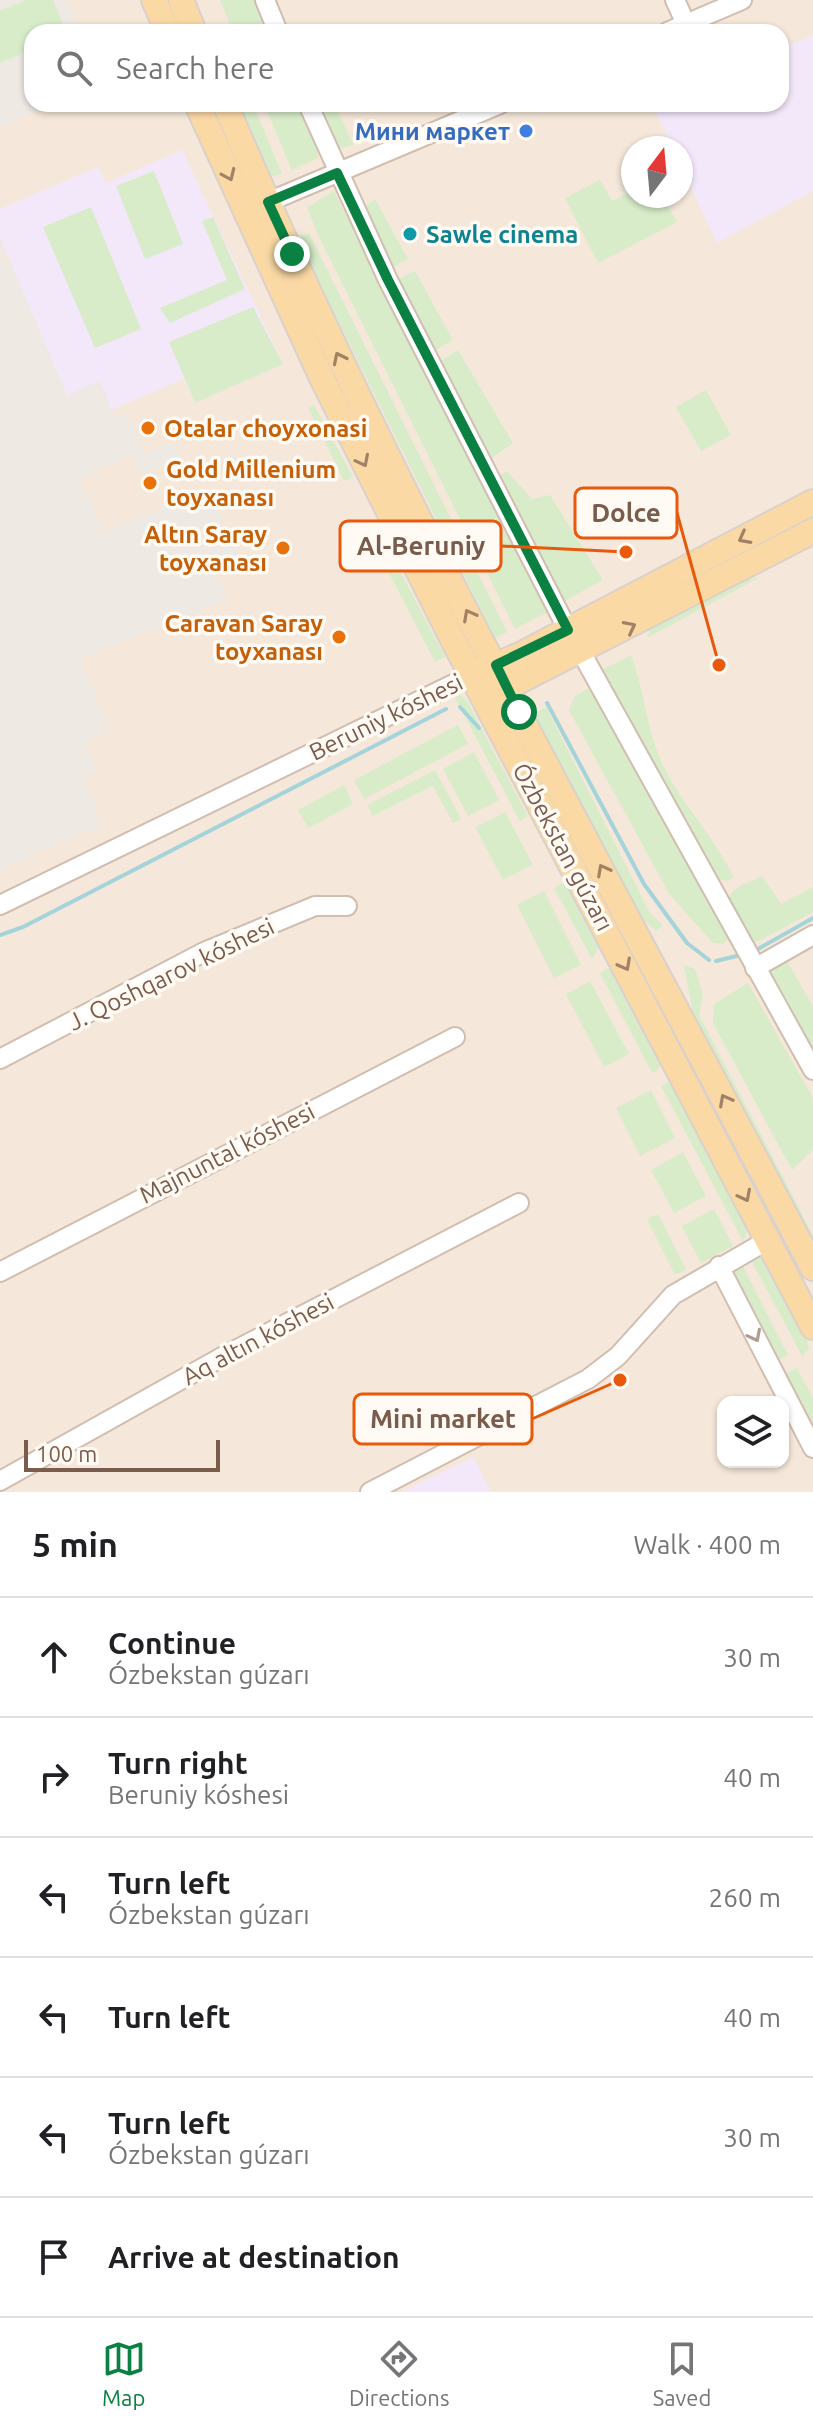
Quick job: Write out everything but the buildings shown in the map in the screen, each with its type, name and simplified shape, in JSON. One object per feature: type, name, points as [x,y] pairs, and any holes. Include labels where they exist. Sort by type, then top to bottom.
[{"type":"main road","points":[[154,0],[164,24]]},
{"type":"main road","points":[[181,0],[191,24]]},
{"type":"main road","name":"Ózbekstan gúzarı","points":[[201,112],[321,376],[472,675],[813,1327]]},
{"type":"main road","name":"Ózbekstan gúzarı","points":[[229,112],[348,379],[813,1268]]},
{"type":"main road","name":"Beruniy kóshesi","points":[[472,675],[524,653],[813,502]]},
{"type":"main road","name":"Beruniy kóshesi","points":[[484,698],[536,675],[813,531]]},
{"type":"main road","points":[[524,653],[523,669],[536,675]]},
{"type":"street","points":[[265,0],[275,24]]},
{"type":"street","points":[[675,0],[686,24],[742,0]]},
{"type":"street","points":[[311,112],[388,280],[568,630]]},
{"type":"street","points":[[268,202],[481,112]]},
{"type":"street","points":[[581,652],[813,1070]]},
{"type":"street","name":"Beruniy kóshesi","points":[[0,905],[472,675]]},
{"type":"street","name":"J. Qoshqarov kóshesi","points":[[0,1059],[204,952],[315,906],[347,906]]},
{"type":"street","points":[[755,968],[813,935]]},
{"type":"street","name":"Majnuntal kóshesi","points":[[0,1272],[455,1037]]},
{"type":"street","name":"Aq altın kóshesi","points":[[0,1481],[220,1358],[519,1203]]},
{"type":"street","points":[[370,1492],[588,1379],[618,1356],[665,1302],[719,1266],[768,1240]]},
{"type":"street","points":[[719,1266],[813,1448]]},
{"type":"shaded area","points":[[0,0],[813,0],[813,1492],[0,1492]]},
{"type":"shaded area","points":[[0,0],[67,0],[78,24],[24,24],[24,112],[34,112],[0,126]]},
{"type":"shaded area","points":[[813,35],[813,191],[717,243],[693,192],[693,136],[667,136],[656,112],[789,112],[789,46]]},
{"type":"shaded area","points":[[182,150],[283,364],[195,403],[183,379],[112,410],[100,381],[67,395],[0,237],[0,209],[98,167],[106,183]]},
{"type":"shaded area","points":[[0,237],[7,255],[1,258],[4,265],[11,263],[67,395],[100,381],[115,418],[127,413],[145,454],[172,442],[180,458],[141,476],[132,455],[80,478],[104,533],[208,487],[242,559],[221,569],[218,577],[228,599],[81,658],[110,730],[85,742],[97,772],[83,779],[103,825],[0,869]]},
{"type":"shaded area","points":[[473,1457],[491,1492],[402,1492]]},
{"type":"green space","points":[[26,0],[53,0],[63,24],[24,24],[24,52],[0,63],[0,11]]},
{"type":"green space","points":[[220,0],[257,0],[268,24],[230,24]]},
{"type":"green space","points":[[240,112],[256,112],[282,174],[272,176],[265,173]]},
{"type":"green space","points":[[267,112],[304,112],[316,140],[318,158],[292,170]]},
{"type":"green space","points":[[319,112],[338,112],[354,145],[338,149]]},
{"type":"green space","points":[[154,171],[183,244],[145,259],[116,186]]},
{"type":"green space","points":[[600,180],[612,201],[621,197],[621,208],[669,208],[677,222],[598,263],[565,198]]},
{"type":"green space","points":[[334,191],[548,612],[515,629],[317,233],[307,207]]},
{"type":"green space","points":[[375,199],[408,259],[393,267],[386,264],[361,210]]},
{"type":"green space","points":[[91,207],[141,329],[95,348],[43,227]]},
{"type":"green space","points":[[213,217],[245,289],[170,323],[160,308],[227,280],[202,221]]},
{"type":"green space","points":[[309,233],[507,632],[495,638],[297,238]]},
{"type":"green space","points":[[415,271],[453,340],[433,352],[398,286],[399,279]]},
{"type":"green space","points":[[253,307],[283,364],[195,403],[169,342]]},
{"type":"green space","points":[[458,350],[513,443],[489,460],[439,362]]},
{"type":"green space","points":[[706,390],[731,435],[701,451],[676,407]]},
{"type":"green space","points":[[314,405],[353,477],[344,481],[308,407]]},
{"type":"green space","points":[[507,471],[532,499],[550,495],[603,580],[563,602],[498,477]]},
{"type":"green space","points":[[388,548],[445,657],[435,662],[378,552]]},
{"type":"green space","points":[[760,577],[647,638],[651,628],[738,582]]},
{"type":"green space","points":[[631,655],[653,739],[664,767],[734,878],[726,881],[713,877],[598,672]]},
{"type":"green space","points":[[589,688],[731,937],[723,944],[713,943],[670,895],[569,710],[574,697]]},
{"type":"green space","points":[[454,696],[466,699],[528,816],[520,821]]},
{"type":"green space","points":[[546,707],[650,913],[663,925],[656,931],[639,915],[533,715]]},
{"type":"green space","points":[[458,725],[468,744],[364,799],[354,780]]},
{"type":"green space","points":[[474,752],[499,800],[468,816],[443,769]]},
{"type":"green space","points":[[435,770],[461,819],[453,823],[433,786],[373,816],[367,805]]},
{"type":"green space","points":[[344,785],[353,804],[308,828],[298,810]]},
{"type":"green space","points":[[505,812],[533,865],[503,880],[475,827]]},
{"type":"green space","points":[[762,876],[781,904],[813,887],[813,912],[753,944],[728,904],[731,893]]},
{"type":"green space","points":[[566,882],[600,945],[592,959],[554,888]]},
{"type":"green space","points":[[544,891],[581,965],[554,978],[517,905]]},
{"type":"green space","points":[[785,958],[813,1006],[813,1058],[768,977],[771,967]]},
{"type":"green space","points":[[684,965],[695,969],[703,994],[699,1015],[813,1235],[813,1247],[693,1014]]},
{"type":"green space","points":[[610,967],[661,1064],[657,1071],[652,1073],[600,973]]},
{"type":"green space","points":[[590,981],[629,1054],[604,1067],[566,994]]},
{"type":"green space","points":[[748,983],[813,1098],[813,1150],[792,1170],[713,1023],[714,1004]]},
{"type":"green space","points":[[671,1081],[749,1228],[743,1241],[661,1086]]},
{"type":"green space","points":[[651,1090],[675,1138],[640,1156],[616,1108]]},
{"type":"green space","points":[[683,1152],[706,1196],[674,1213],[651,1170]]},
{"type":"green space","points":[[714,1209],[733,1246],[701,1263],[682,1226]]},
{"type":"green space","points":[[658,1214],[686,1270],[675,1275],[647,1219]]},
{"type":"green space","points":[[763,1254],[807,1339],[809,1349],[802,1356],[751,1260]]},
{"type":"green space","points":[[743,1266],[788,1355],[776,1361],[729,1274]]},
{"type":"green space","points":[[797,1368],[813,1398],[813,1434],[782,1376]]},
{"type":"waterway","points":[[547,703],[644,884],[687,943],[709,960]]},
{"type":"waterway","points":[[460,707],[479,728]]},
{"type":"waterway","points":[[0,935],[23,927],[446,709]]},
{"type":"waterway","points":[[758,949],[813,918]]},
{"type":"waterway","points":[[716,961],[741,955]]},
{"type":"place","name":"Мини маркет","points":[[526,131]]},
{"type":"place","name":"Sawle cinema","points":[[410,234]]},
{"type":"place","name":"Otalar choyxonasi","points":[[148,428]]},
{"type":"place","name":"Gold Millenium toyxanası","points":[[150,483]]},
{"type":"place","name":"Altın Saray toyxanası","points":[[283,548]]},
{"type":"place","name":"Al-Beruniy","points":[[626,552]]},
{"type":"place","name":"Caravan Saray toyxanası","points":[[339,637]]},
{"type":"place","name":"Dolce","points":[[719,665]]},
{"type":"place","name":"Mini market","points":[[620,1380]]},
{"type":"route","points":[[292,254],[268,202],[337,173],[388,280],[568,630],[496,665],[519,712]]}]
